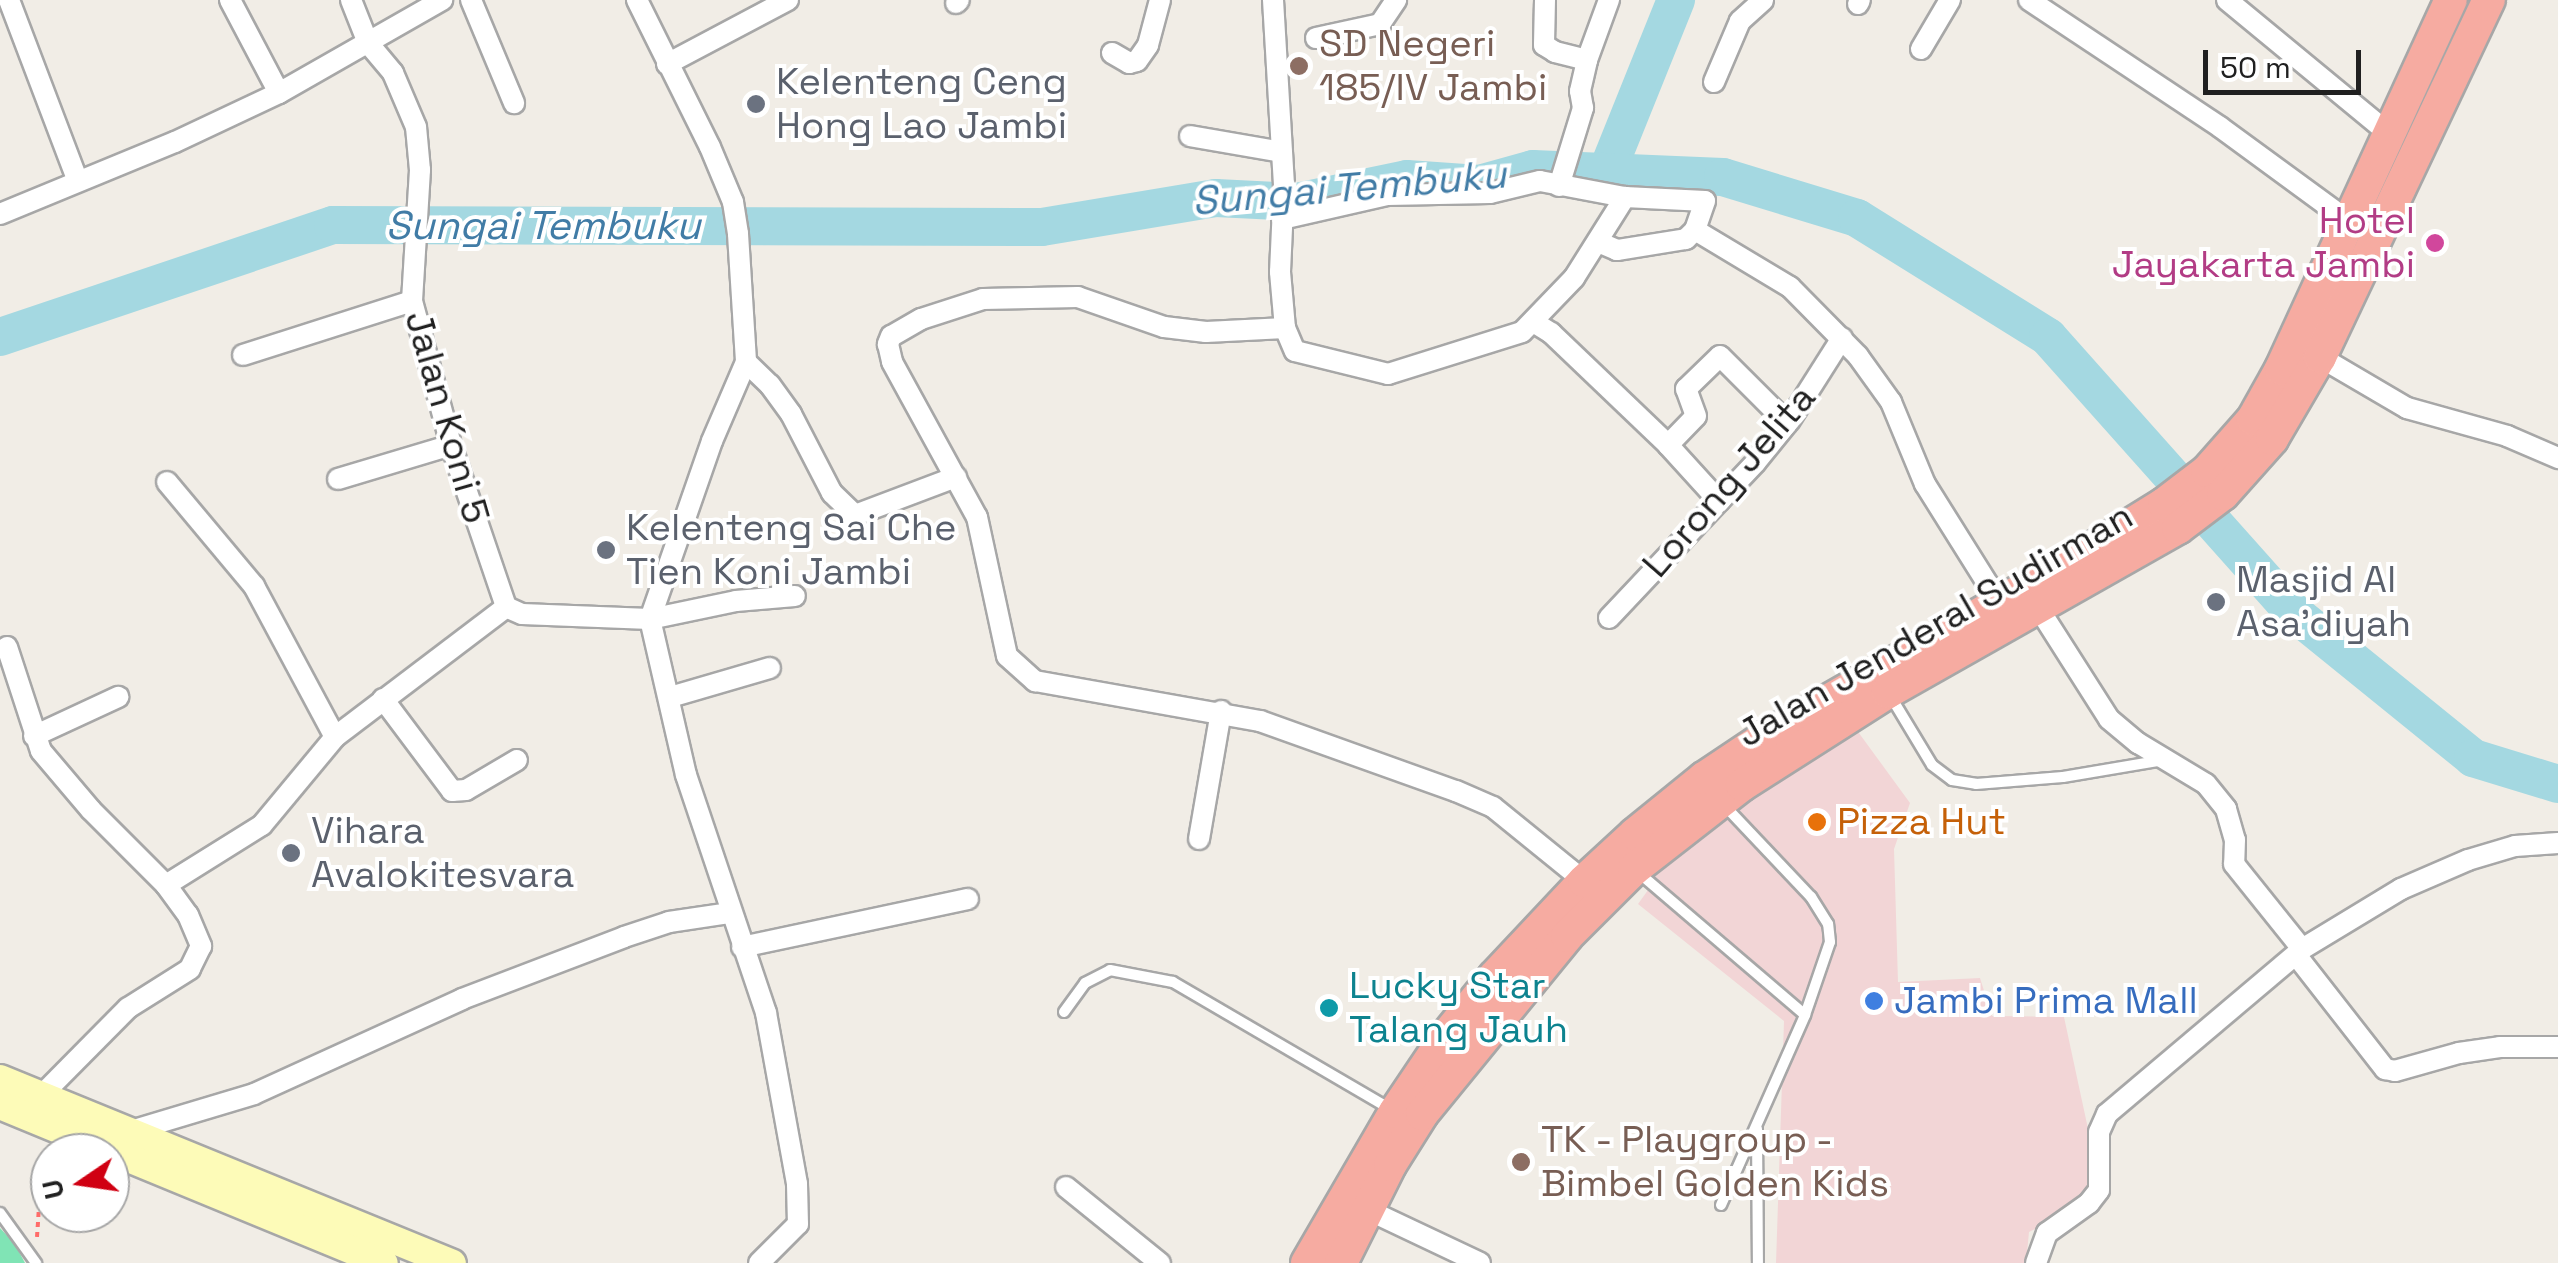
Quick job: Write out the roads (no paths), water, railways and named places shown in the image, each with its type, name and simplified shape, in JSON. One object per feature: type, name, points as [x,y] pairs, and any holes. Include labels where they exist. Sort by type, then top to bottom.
[{"type":"highway","name":"Jalan Jenderal Sudirman","points":[[1308,1263],[1395,1112],[1446,1036],[1580,922],[1634,869],[1730,812],[1888,692],[2040,609],[2272,439],[2320,356],[2350,222],[2387,132],[2452,0]]},
{"type":"highway","name":"Jalan Jenderal Sudirman","points":[[2215,483],[2334,295],[2489,0]]},
{"type":"highway","name":"Jalan Jenderal Sudirman","points":[[1341,1263],[1366,1209],[1422,1114],[1505,986],[1584,881],[1727,762],[1998,602],[2171,516]]},
{"type":"main road","points":[[0,1079],[131,1131],[384,1263]]},
{"type":"main road","points":[[0,1106],[264,1202],[452,1263]]},
{"type":"street","points":[[9,0],[78,179]]},
{"type":"street","points":[[230,0],[280,93]]},
{"type":"street","name":"Jalan Koni 5","points":[[352,0],[368,43],[392,72],[416,127],[420,170],[415,198],[412,301],[451,445],[506,608]]},
{"type":"street","points":[[0,214],[280,93],[442,0]]},
{"type":"street","points":[[471,0],[514,102]]},
{"type":"street","points":[[637,0],[710,147],[733,202],[738,234],[746,362],[650,618],[686,774],[772,1038],[801,1211],[786,1240],[759,1263]]},
{"type":"street","points":[[667,64],[788,0]]},
{"type":"street","points":[[1112,54],[1128,63],[1137,61],[1148,45],[1160,0]]},
{"type":"street","points":[[1274,0],[1284,184],[1280,272],[1286,328],[1295,351],[1388,374],[1522,332],[1534,323],[1598,242],[1625,197]]},
{"type":"street","points":[[1316,38],[1380,24],[1396,0]]},
{"type":"street","points":[[1545,0],[1544,44],[1556,52],[1587,60]]},
{"type":"street","points":[[1564,176],[1583,108],[1580,91],[1587,60],[1609,0]]},
{"type":"street","points":[[1714,82],[1740,21],[1763,0]]},
{"type":"street","points":[[1920,49],[1950,0]]},
{"type":"street","points":[[2030,0],[2220,127],[2350,222]]},
{"type":"street","points":[[2227,0],[2387,132]]},
{"type":"street","points":[[1190,136],[1282,152]]},
{"type":"street","points":[[1282,213],[1388,194],[1457,196],[1564,176],[1625,197],[1704,200],[1695,230],[1686,239],[1616,250],[1598,242]]},
{"type":"street","name":"Lorong Jelita","points":[[1695,230],[1790,288],[1858,356],[1892,402],[1925,484],[1998,602]]},
{"type":"street","points":[[1286,328],[1206,332],[1164,327],[1078,297],[983,299],[921,319],[891,336],[888,354],[977,517],[1007,656],[1018,670],[1060,688],[1221,712],[1312,739],[1494,807],[1584,881]]},
{"type":"street","points":[[243,354],[412,301]]},
{"type":"street","points":[[1534,323],[1551,333],[1668,445],[1719,501]]},
{"type":"street","name":"Lorong Jelita","points":[[1609,618],[1787,423],[1842,338]]},
{"type":"street","points":[[1668,445],[1696,416],[1686,389],[1720,356],[1787,423]]},
{"type":"street","points":[[2320,356],[2407,408],[2506,436],[2558,458]]},
{"type":"street","points":[[746,362],[770,385],[791,414],[844,508],[855,514],[870,511],[956,477]]},
{"type":"street","points":[[338,479],[451,445]]},
{"type":"street","points":[[167,482],[254,586],[336,737]]},
{"type":"street","points":[[166,885],[262,825],[336,737],[506,608],[522,614],[650,618],[736,601],[795,596]]},
{"type":"street","points":[[2040,609],[2109,720],[2206,784],[2226,809],[2234,864],[2385,1069],[2396,1071],[2459,1052],[2500,1047],[2558,1048]]},
{"type":"street","points":[[7,662],[34,736],[71,788],[166,885],[188,914],[201,946],[198,957],[173,981],[128,1008],[42,1095]]},
{"type":"street","points":[[670,697],[770,668]]},
{"type":"street","points":[[34,736],[118,697]]},
{"type":"street","points":[[383,699],[452,791],[466,790],[517,760]]},
{"type":"street","points":[[1199,840],[1221,712]]},
{"type":"street","points":[[2036,1263],[2047,1233],[2089,1203],[2099,1190],[2100,1132],[2107,1114],[2299,952],[2402,889],[2468,860],[2515,846],[2558,842]]},
{"type":"street","points":[[742,947],[968,899]]},
{"type":"street","points":[[131,1131],[254,1094],[462,1000],[624,937],[669,922],[730,913]]},
{"type":"street","points":[[1066,1187],[1160,1263]]},
{"type":"street","points":[[1366,1209],[1480,1263]]},
{"type":"lane","points":[[1888,692],[1932,765],[1952,780],[1976,784],[2063,777],[2169,760]]},
{"type":"lane","points":[[1720,1205],[1805,1016],[1830,942],[1828,924],[1811,897],[1730,812]]},
{"type":"lane","points":[[1634,869],[1805,1016]]},
{"type":"lane","points":[[1064,1012],[1085,983],[1110,970],[1174,982],[1395,1112]]},
{"type":"lane","points":[[1756,1125],[1758,1263]]},
{"type":"lane","points":[[0,1213],[36,1262]]},
{"type":"waterway","points":[[1606,174],[1676,0]]},
{"type":"waterway","name":"Sungai Tembuku","points":[[0,337],[333,225],[1042,227],[1216,198],[1296,202],[1407,179],[1479,184],[1533,169],[1723,177],[1857,218],[2048,337],[2293,612],[2473,758],[2558,784]]},
{"type":"place","name":"SD Negeri 185/IV Jambi","points":[[1299,66]]},
{"type":"place","name":"Kelenteng Ceng Hong Lao Jambi","points":[[756,104]]},
{"type":"place","name":"Hotel Jayakarta Jambi","points":[[2435,243]]},
{"type":"place","name":"Kelenteng Sai Che Tien Koni Jambi","points":[[606,550]]},
{"type":"place","name":"Masjid Al Asa'diyah","points":[[2216,602]]},
{"type":"place","name":"Pizza Hut","points":[[1817,822]]},
{"type":"place","name":"Vihara Avalokitesvara","points":[[291,853]]},
{"type":"place","name":"Jambi Prima Mall","points":[[1874,1001]]},
{"type":"place","name":"Lucky Star Talang Jauh","points":[[1329,1008]]},
{"type":"place","name":"TK - Playgroup - Bimbel Golden Kids","points":[[1521,1162]]}]
